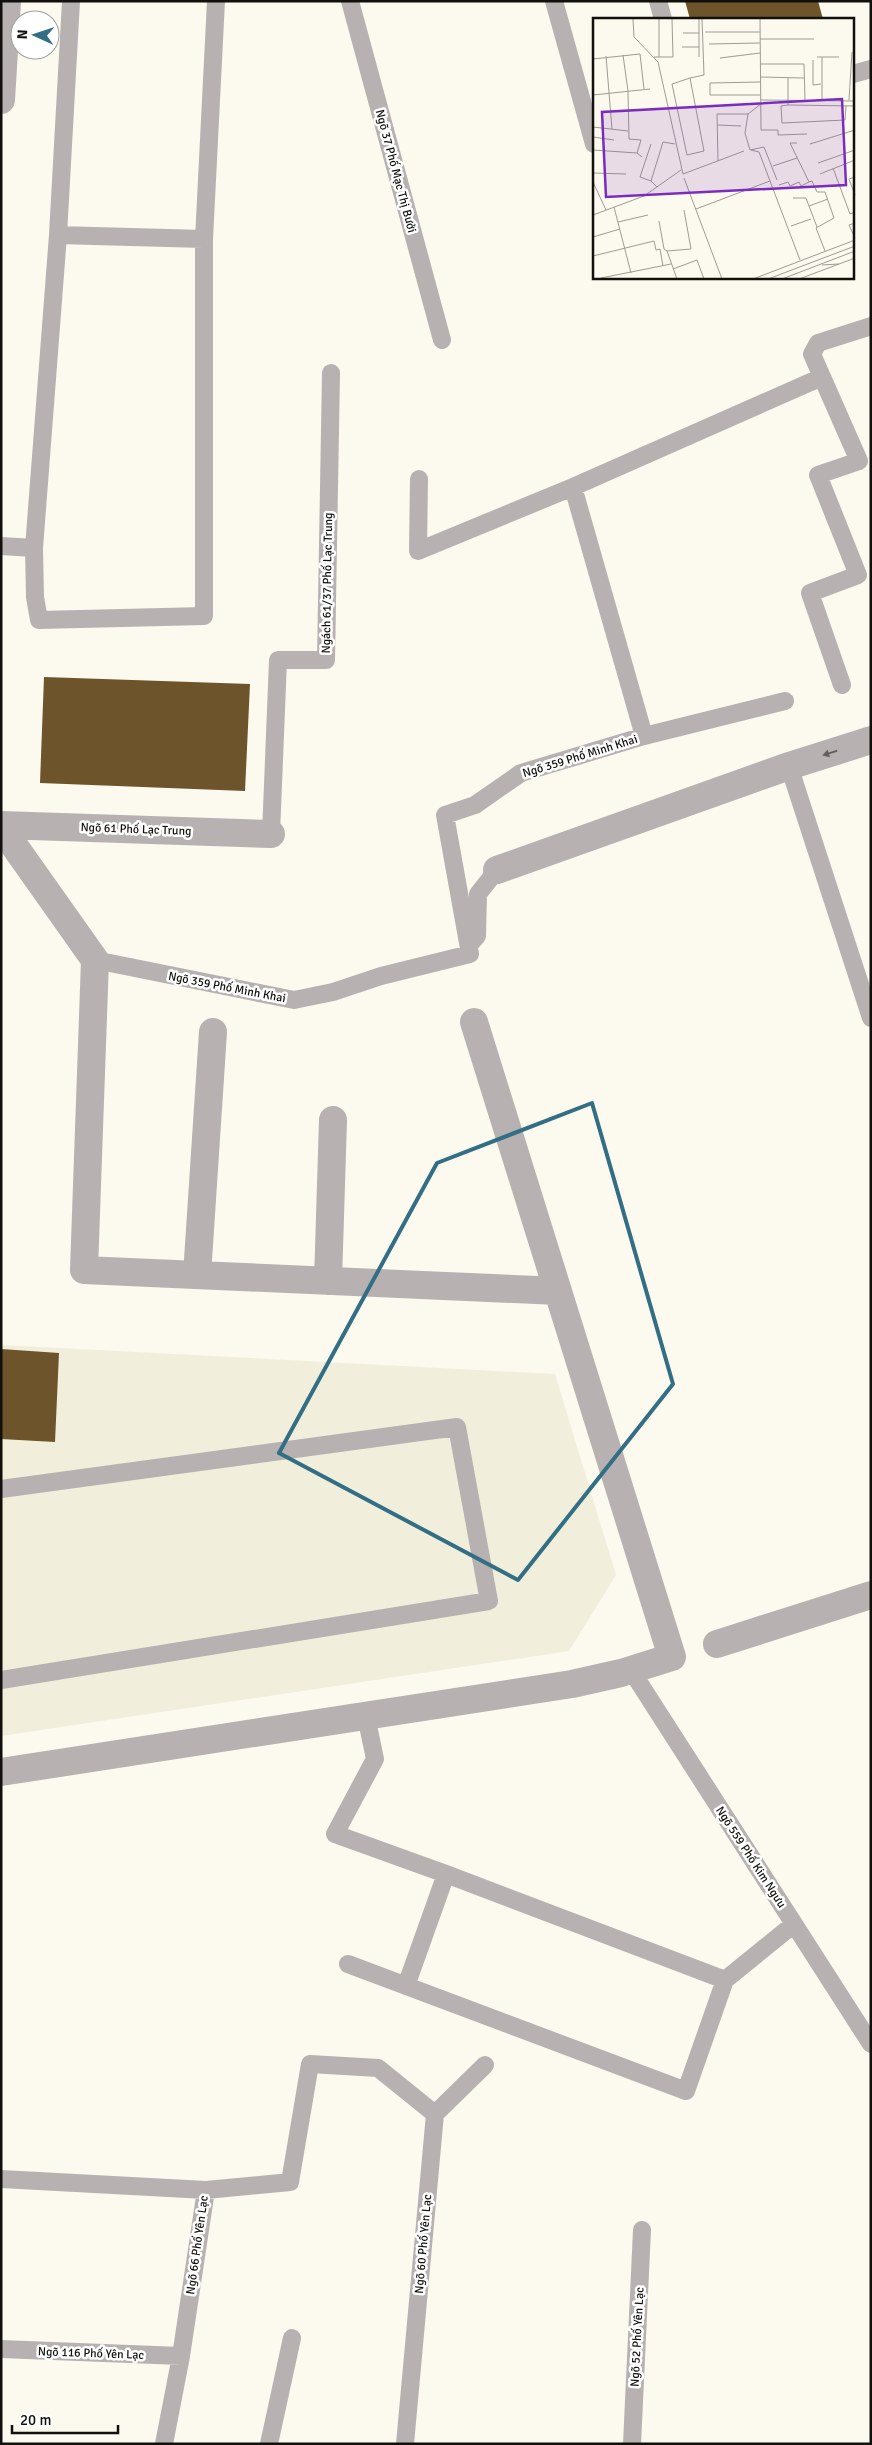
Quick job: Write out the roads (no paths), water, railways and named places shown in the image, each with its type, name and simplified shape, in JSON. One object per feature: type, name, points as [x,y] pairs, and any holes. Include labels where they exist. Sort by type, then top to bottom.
[{"type":"street","points":[[1,100],[7,1]]},
{"type":"street","points":[[497,870],[788,766],[871,740]]},
{"type":"street","points":[[1,826],[95,960],[84,1270],[558,1291]]},
{"type":"street","name":"Ngõ 61 Phố Lạc Trung","points":[[1,826],[271,834]]},
{"type":"street","points":[[1,1772],[572,1684],[672,1658],[474,1022]]},
{"type":"street","points":[[197,1275],[213,1032]]},
{"type":"street","points":[[328,1281],[332,1120]]},
{"type":"street","points":[[716,1644],[871,1595]]},
{"type":"lane","points":[[71,1],[58,235],[34,548],[35,597],[39,620],[204,616],[204,239],[216,1]]},
{"type":"lane","name":"Ngõ 37 Phố Mạc Thị Bưởi","points":[[350,1],[442,340]]},
{"type":"lane","points":[[554,1],[593,140]]},
{"type":"lane","points":[[658,1],[663,18]]},
{"type":"lane","points":[[854,74],[871,69]]},
{"type":"lane","points":[[58,235],[204,239]]},
{"type":"lane","points":[[842,685],[810,592],[858,574],[818,475],[859,462],[812,354],[818,343],[871,326]]},
{"type":"lane","name":"Ngách 61/37 Phố Lạc Trung","points":[[271,834],[278,660],[326,660],[332,373]]},
{"type":"lane","points":[[419,479],[418,552],[573,487],[822,377]]},
{"type":"lane","name":"Ngõ 359 Phố Minh Khai","points":[[95,960],[294,1000],[333,992],[381,976],[470,954],[445,815],[475,805],[521,773],[644,736],[573,487]]},
{"type":"lane","points":[[1,546],[34,548]]},
{"type":"lane","points":[[644,736],[785,701]]},
{"type":"lane","points":[[788,766],[871,1018]]},
{"type":"lane","points":[[469,946],[477,936],[478,894],[497,870]]},
{"type":"lane","points":[[1,1489],[457,1427],[489,1601],[1,1680]]},
{"type":"lane","name":"Ngõ 559 Phố Kim Ngưu","points":[[631,1670],[871,2044]]},
{"type":"lane","points":[[366,1716],[375,1759],[335,1834],[726,1980]]},
{"type":"lane","points":[[406,1986],[446,1874]]},
{"type":"lane","points":[[348,1964],[686,2091],[726,1980],[794,1924]]},
{"type":"lane","points":[[206,2190],[290,2182],[310,2064],[378,2068],[434,2114],[485,2065]]},
{"type":"lane","name":"Ngõ 60 Phố Yên Lạc","points":[[406,2444],[434,2114]]},
{"type":"lane","name":"Ngõ 66 Phố Yên Lạc","points":[[1,2179],[206,2190],[181,2356],[164,2444]]},
{"type":"lane","name":"Ngõ 52 Phố Yên Lạc","points":[[632,2444],[642,2230]]},
{"type":"lane","points":[[269,2444],[292,2338]]},
{"type":"lane","name":"Ngõ 116 Phố Yên Lạc","points":[[1,2349],[181,2356]]}]
